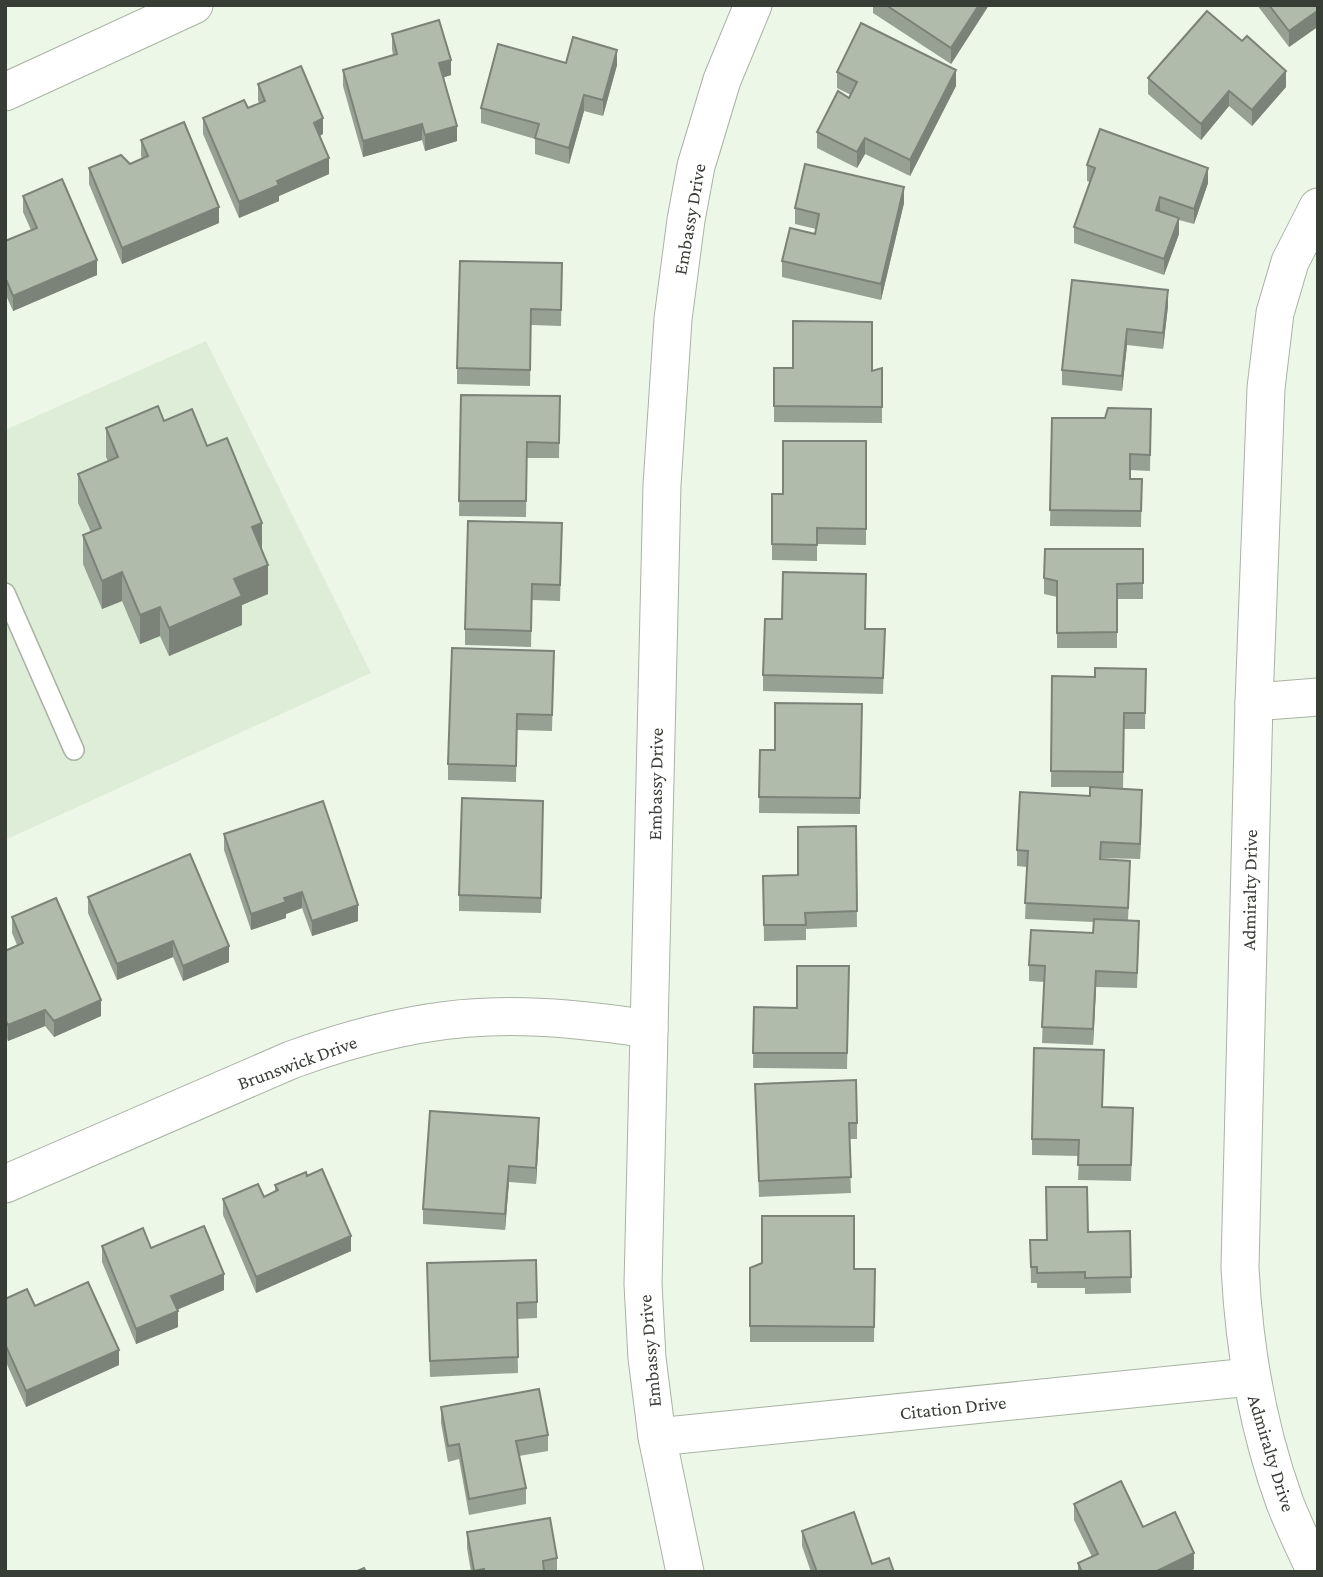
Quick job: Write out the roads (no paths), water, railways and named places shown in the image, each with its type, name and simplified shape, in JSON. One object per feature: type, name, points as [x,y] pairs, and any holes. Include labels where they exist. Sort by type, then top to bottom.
[{"type":"street","points":[[5,92],[194,5]]},
{"type":"street","name":"Embassy Drive","points":[[685,1572],[657,1437],[647,1358],[643,1284],[662,485],[673,319],[696,166],[722,80],[753,5]]},
{"type":"street","name":"Admiralty Drive","points":[[1315,1572],[1286,1504],[1263,1433],[1250,1377],[1242,1323],[1240,1267],[1254,702],[1266,388],[1275,313],[1290,262],[1318,206]]},
{"type":"street","points":[[1254,702],[1318,697]]},
{"type":"street","name":"Brunswick Drive","points":[[5,1184],[329,1046],[404,1028],[488,1017],[577,1019],[649,1029]]},
{"type":"street","name":"Citation Drive","points":[[657,1437],[1250,1377]]},
{"type":"lane","points":[[5,593],[74,750]]}]
